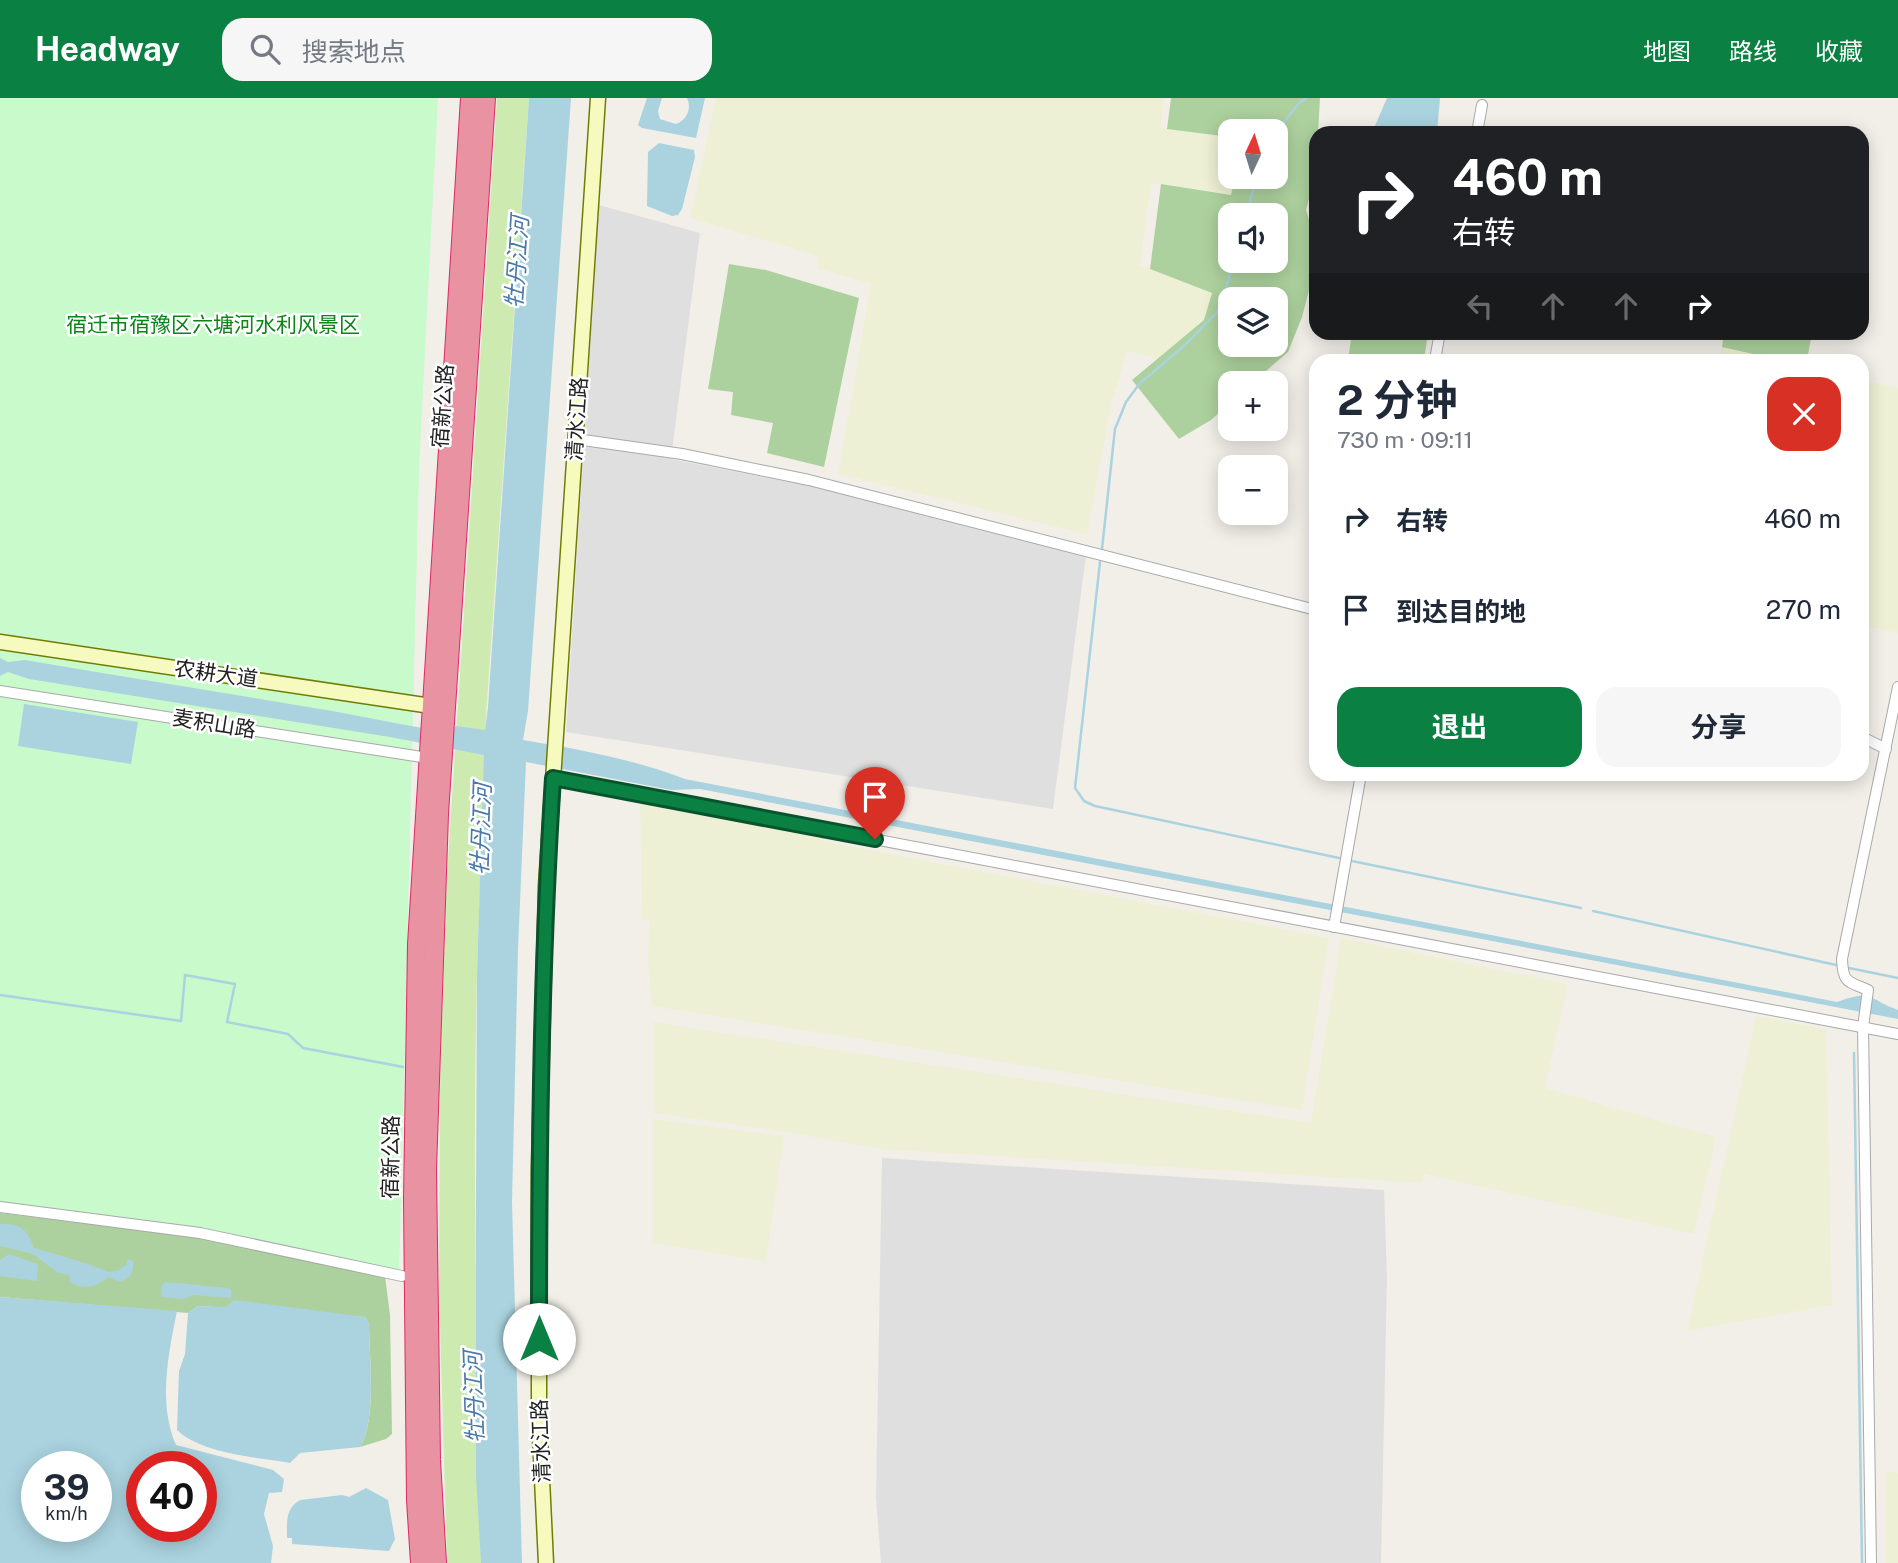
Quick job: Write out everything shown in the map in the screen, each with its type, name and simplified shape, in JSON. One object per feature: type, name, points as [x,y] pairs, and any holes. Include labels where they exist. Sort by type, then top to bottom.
[{"type":"highway","name":"宿新公路","points":[[436,713],[470,98]]},
{"type":"highway","name":"宿新公路","points":[[436,713],[486,98]]},
{"type":"highway","points":[[433,755],[436,713]]},
{"type":"highway","name":"宿新公路","points":[[420,1563],[416,1500],[413,1199],[417,944],[433,755]]},
{"type":"highway","name":"宿新公路","points":[[433,755],[427,1170],[431,1460],[437,1563]]},
{"type":"street","name":"清水江路","points":[[546,1563],[539,1416],[539,1168],[546,899],[598,98]]},
{"type":"street","points":[[1478,126],[1482,104]]},
{"type":"street","points":[[576,439],[682,454],[809,480],[1309,608]]},
{"type":"street","name":"农耕大道","points":[[0,642],[436,713]]},
{"type":"street","points":[[1871,1563],[1863,1027],[1868,990],[1847,981],[1843,976],[1842,959],[1898,687]]},
{"type":"street","name":"麦积山路","points":[[0,691],[433,755]]},
{"type":"street","points":[[1869,740],[1886,749]]},
{"type":"street","points":[[554,775],[1334,923],[1898,1034]]},
{"type":"street","points":[[1334,923],[1360,781]]},
{"type":"street","points":[[0,1207],[200,1233],[402,1276]]},
{"type":"shaded area","points":[[599,205],[700,233],[671,459],[814,487],[1086,555],[1053,809],[566,732]]},
{"type":"shaded area","points":[[882,1158],[1384,1190],[1387,1277],[1381,1563],[881,1563],[876,1497]]},
{"type":"green space","name":"宿迁市宿豫区六塘河水利风景区","points":[[0,98],[438,98],[419,468],[399,1279],[201,1237],[0,1213]]},
{"type":"green space","points":[[497,98],[529,98],[485,731],[478,944],[475,1195],[483,1563],[447,1563],[439,1292],[440,1087],[447,876]]},
{"type":"green space","points":[[716,98],[1164,98],[1160,128],[1218,135],[1218,189],[1233,189],[1232,195],[1151,183],[1140,265],[1212,293],[1204,320],[1159,359],[1127,351],[1112,401],[1087,534],[838,474],[871,284],[817,268],[818,256],[690,218]]},
{"type":"green space","points":[[1171,98],[1320,98],[1318,126],[1309,126],[1309,199],[1306,210],[1309,220],[1309,290],[1288,352],[1288,287],[1218,287],[1218,357],[1282,357],[1266,371],[1218,371],[1218,414],[1179,439],[1132,380],[1204,320],[1212,293],[1150,269],[1161,184],[1231,195],[1232,189],[1288,189],[1288,119],[1218,119],[1218,135],[1167,129]]},
{"type":"green space","points":[[729,264],[766,270],[859,298],[824,467],[767,453],[773,423],[731,415],[733,392],[708,389]]},
{"type":"green space","points":[[1351,340],[1427,340],[1425,354],[1349,354]]},
{"type":"green space","points":[[1723,340],[1811,340],[1808,354],[1753,354],[1722,347]]},
{"type":"green space","points":[[1722,347],[1753,354],[1720,354]]},
{"type":"green space","points":[[1869,382],[1898,388],[1898,633],[1869,627]]},
{"type":"green space","points":[[640,797],[823,833],[823,841],[1329,938],[1302,1110],[652,1006],[648,964],[649,921],[642,919]]},
{"type":"green space","points":[[1341,938],[1568,984],[1545,1088],[1716,1137],[1694,1234],[1424,1174],[1422,1183],[881,1149],[654,1113],[653,1022],[1311,1123]]},
{"type":"green space","points":[[1756,1016],[1826,1029],[1832,1305],[1687,1331]]},
{"type":"green space","points":[[653,1119],[784,1136],[766,1261],[653,1243]]},
{"type":"green space","points":[[0,1213],[201,1237],[385,1276],[390,1315],[392,1434],[386,1439],[360,1447],[369,1421],[370,1405],[369,1324],[365,1317],[198,1306],[188,1313],[0,1297]]},
{"type":"green space","points":[[1886,1471],[1898,1473],[1898,1563],[1886,1563]]},
{"type":"water","points":[[529,98],[571,98],[528,711],[523,740],[625,760],[685,779],[1837,1002],[1858,996],[1870,997],[1898,1010],[1898,1019],[700,789],[671,790],[526,762],[512,1202],[522,1563],[481,1563],[476,1475],[476,1201],[477,974],[484,755],[390,737],[29,679],[8,672],[0,676],[0,658],[8,662],[25,660],[436,730],[452,732],[456,726],[485,730]]},
{"type":"water","points":[[647,98],[662,98],[658,111],[660,119],[676,124],[688,113],[687,98],[705,98],[696,138],[638,125]]},
{"type":"water","points":[[1387,98],[1440,98],[1438,126],[1375,126]]},
{"type":"water","points":[[659,143],[694,150],[695,157],[682,209],[678,215],[672,216],[647,206],[648,152]]},
{"type":"water","points":[[24,704],[138,722],[131,764],[18,746]]},
{"type":"water","points":[[0,1224],[22,1228],[34,1248],[109,1272],[119,1270],[126,1265],[128,1259],[133,1261],[132,1272],[129,1277],[119,1282],[109,1277],[90,1286],[75,1285],[70,1282],[69,1275],[58,1273],[33,1254],[0,1246]]},
{"type":"water","points":[[9,1254],[38,1264],[37,1281],[0,1276],[0,1260]]},
{"type":"water","points":[[166,1282],[228,1288],[231,1290],[231,1298],[194,1295],[184,1299],[162,1297],[161,1286]]},
{"type":"water","points":[[0,1297],[177,1311],[166,1379],[167,1413],[176,1445],[199,1451],[126,1451],[126,1542],[217,1542],[217,1456],[273,1470],[284,1479],[282,1492],[269,1493],[264,1514],[273,1546],[271,1563],[0,1563]]},
{"type":"water","points":[[234,1300],[365,1317],[369,1324],[370,1405],[369,1421],[360,1447],[300,1453],[290,1463],[215,1449],[188,1438],[177,1430],[179,1371],[185,1354],[188,1313],[198,1306],[226,1307]]},
{"type":"water","points":[[366,1488],[388,1500],[395,1539],[389,1551],[292,1544],[292,1538],[287,1538],[289,1512],[300,1500],[342,1495],[349,1497]]},
{"type":"waterway","points":[[1286,119],[1299,103],[1307,98]]},
{"type":"waterway","points":[[1249,203],[1254,189]]},
{"type":"waterway","points":[[1102,549],[1115,429],[1126,402],[1140,383],[1185,345],[1220,309],[1230,273]]},
{"type":"waterway","points":[[1100,562],[1075,788],[1084,801],[1095,806],[1339,858]]},
{"type":"waterway","points":[[1352,861],[1581,908]]},
{"type":"waterway","points":[[1593,911],[1836,965]]},
{"type":"waterway","points":[[1849,968],[1898,978]]},
{"type":"waterway","points":[[0,995],[181,1021],[185,975],[235,984],[227,1022],[288,1034],[303,1048],[403,1067]]},
{"type":"waterway","points":[[1854,1053],[1862,1563]]},
{"type":"route","points":[[539,1339],[542,1004],[553,778],[875,839]]},
{"type":"water label","name":"牡丹江河","points":[[517,262]]},
{"type":"water label","name":"牡丹江河","points":[[481,829]]},
{"type":"water label","name":"牡丹江河","points":[[474,1397]]}]
